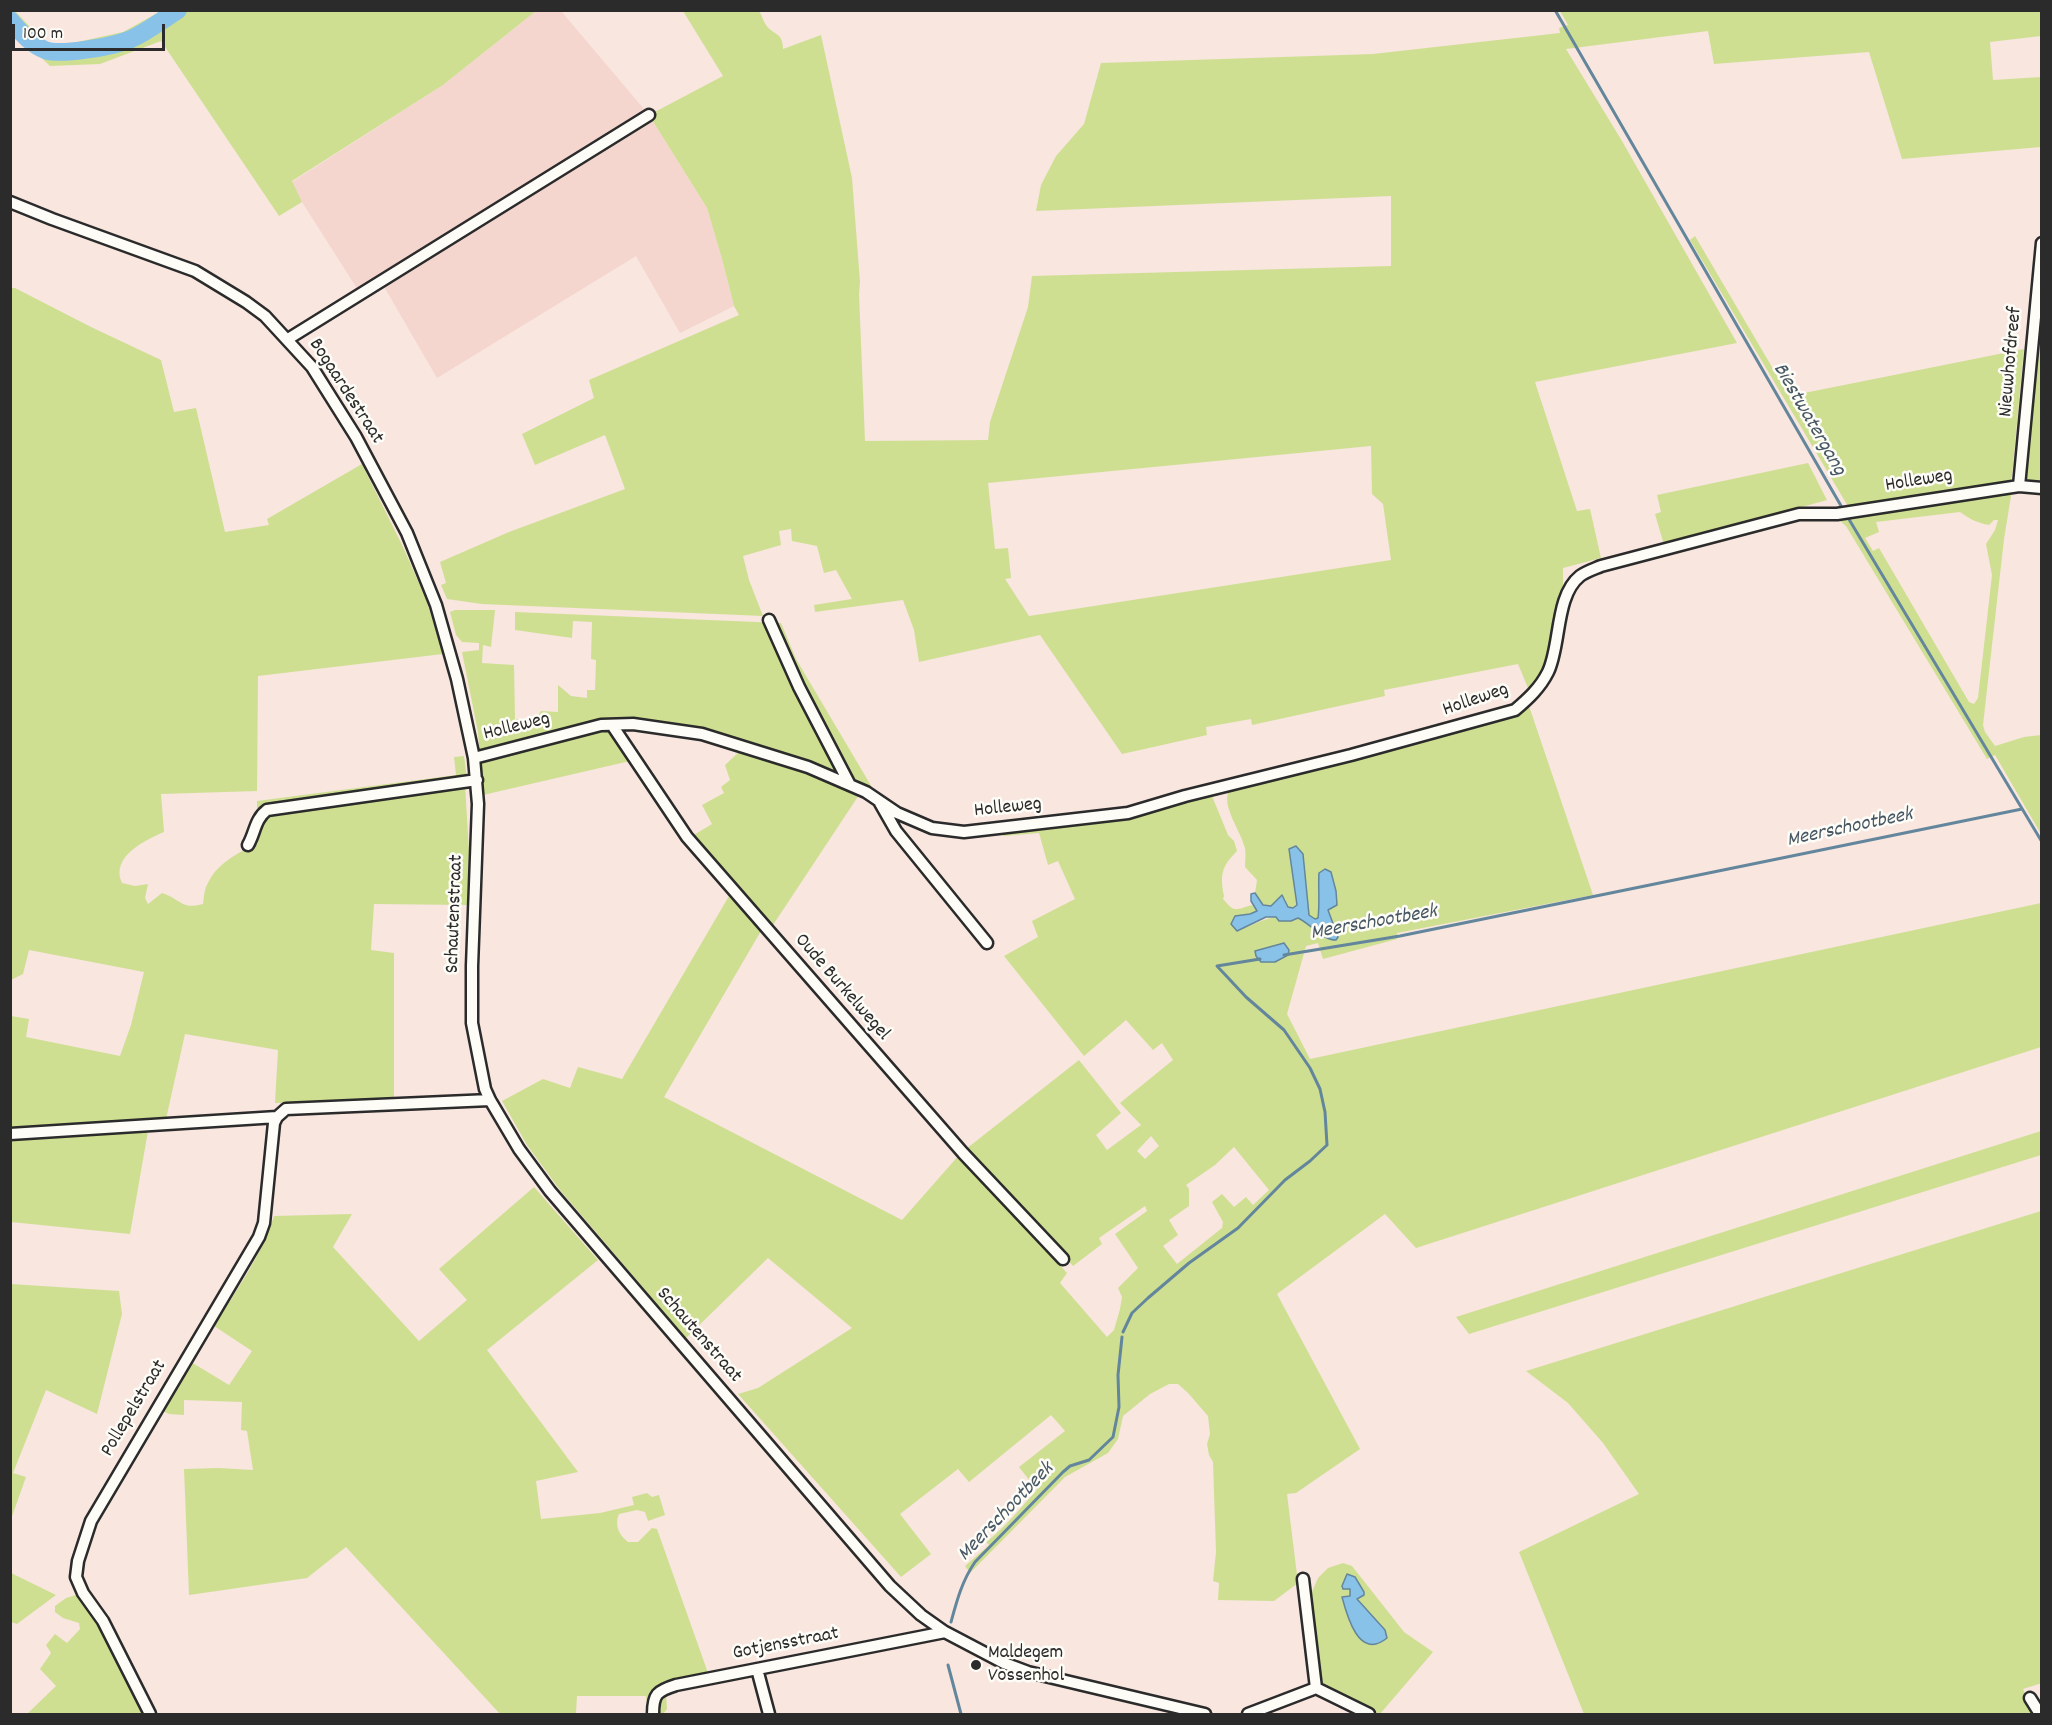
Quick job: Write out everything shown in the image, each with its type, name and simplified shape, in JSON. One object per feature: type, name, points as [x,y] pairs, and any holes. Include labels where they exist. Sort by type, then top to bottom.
[{"type":"street","points":[[288,339],[650,115]]},
{"type":"street","name":"Bogaardestraat","points":[[10,202],[195,271],[266,316],[312,367],[356,437],[407,533],[436,605],[457,679],[474,758]]},
{"type":"street","name":"Nieuwhofdreef","points":[[2019,486],[2042,243]]},
{"type":"street","name":"Holleweg","points":[[474,758],[601,725],[633,724],[702,734],[808,767],[866,792],[897,813],[932,828],[964,832],[1128,813],[1515,710],[1534,695],[1549,671],[1568,592],[1581,575],[1601,566],[1799,514],[1843,513],[2019,486],[2042,488]]},
{"type":"street","points":[[769,620],[799,687],[850,785]]},
{"type":"street","name":"Oude Burkelwegel","points":[[612,725],[687,837],[756,919],[956,1144],[1063,1259]]},
{"type":"street","name":"Schautenstraat","points":[[474,758],[478,804],[472,1023],[485,1089],[490,1100],[519,1149],[550,1191],[890,1586],[921,1615],[945,1632],[984,1654],[1028,1672],[1205,1714]]},
{"type":"street","points":[[248,845],[260,815],[267,810],[477,780]]},
{"type":"street","points":[[878,800],[896,831],[987,943]]},
{"type":"street","points":[[10,1134],[277,1117],[286,1109],[490,1100]]},
{"type":"street","name":"Pollepelstraat","points":[[150,1714],[103,1621],[83,1593],[76,1577],[78,1561],[91,1521],[259,1237],[264,1223],[274,1123],[277,1117]]},
{"type":"street","points":[[1303,1579],[1316,1688]]},
{"type":"street","name":"Gotjensstraat","points":[[653,1714],[656,1695],[661,1690],[945,1632]]},
{"type":"street","points":[[757,1669],[769,1714]]},
{"type":"street","points":[[1248,1714],[1316,1688],[1369,1714]]},
{"type":"street","points":[[2030,1698],[2040,1714]]},
{"type":"shaded area","points":[[536,11],[561,11],[649,115],[707,208],[734,306],[680,333],[636,256],[437,378],[379,278],[358,290],[302,202],[292,182],[443,85]]},
{"type":"green space","points":[[10,11],[15,11],[50,48],[123,32],[161,11],[536,11],[443,85],[292,181],[302,202],[279,216],[161,41],[100,64],[50,66],[11,29]]},
{"type":"green space","points":[[683,11],[759,11],[766,25],[780,37],[783,49],[821,35],[852,178],[860,282],[865,441],[988,440],[990,422],[1028,307],[1032,276],[1391,266],[1391,196],[1036,211],[1041,185],[1056,156],[1084,124],[1101,63],[1373,54],[1560,33],[1559,28],[1568,25],[1560,11],[2041,11],[2041,36],[1990,42],[1993,80],[2041,77],[2041,147],[1902,159],[1869,52],[1714,64],[1708,31],[1566,49],[1622,141],[1737,343],[1535,382],[1577,511],[1590,509],[1601,558],[1563,568],[1563,591],[1555,615],[1548,653],[1538,679],[1528,688],[1518,664],[1384,690],[1385,696],[1252,725],[1251,719],[1206,727],[1207,735],[1122,754],[1040,635],[919,662],[914,630],[903,600],[815,612],[814,605],[852,599],[836,570],[824,573],[817,546],[792,541],[791,529],[779,531],[781,545],[743,556],[749,580],[763,616],[482,604],[447,599],[441,585],[446,583],[440,562],[509,532],[625,489],[605,435],[535,465],[522,434],[594,398],[589,380],[739,315],[734,306],[707,208],[649,115],[723,76]],"holes":[[[1371,446],[1372,494],[1383,504],[1391,560],[1029,616],[1005,579],[1011,578],[1008,548],[995,549],[988,483]]]},
{"type":"green space","points":[[1695,236],[1789,396],[2024,349],[2010,481],[1849,508],[1690,240]]},
{"type":"green space","points":[[11,288],[161,360],[174,412],[196,408],[225,532],[269,525],[267,519],[362,464],[403,547],[426,599],[443,654],[258,676],[257,791],[161,794],[164,832],[131,851],[121,865],[120,874],[122,883],[135,886],[148,884],[145,898],[148,904],[162,893],[185,905],[203,904],[206,887],[216,871],[235,855],[258,844],[258,820],[267,813],[465,785],[469,851],[467,905],[374,904],[371,950],[394,953],[394,1099],[275,1103],[278,1050],[185,1034],[166,1119],[15,1129],[10,1126],[11,1016],[29,1019],[26,1037],[120,1056],[131,1025],[144,972],[29,950],[23,974],[11,980]]},
{"type":"green space","points":[[2041,291],[2041,482],[2026,480],[2023,477]]},
{"type":"green space","points":[[1808,463],[1827,500],[1664,545],[1655,514],[1661,512],[1657,495]]},
{"type":"green space","points":[[2012,490],[2004,539],[1983,725],[1995,746],[2024,737],[2041,735],[2041,834],[1995,755],[1987,759],[1846,526],[1840,521],[1851,516]],"holes":[[[1960,512],[1977,522],[1989,525],[1994,520],[1998,520],[1986,544],[1992,575],[1978,698],[1974,704],[1969,702],[1879,548],[1873,551],[1865,538],[1879,532],[1876,522]]]},
{"type":"green space","points":[[495,610],[491,647],[483,645],[482,663],[514,665],[515,719],[535,720],[541,711],[558,712],[558,685],[571,696],[587,698],[587,690],[595,690],[596,660],[591,659],[592,622],[573,621],[572,638],[515,630],[515,612],[781,623],[796,659],[873,789],[864,800],[859,795],[771,928],[692,836],[712,824],[702,805],[724,793],[721,787],[730,780],[725,765],[740,751],[743,744],[606,722],[630,761],[483,795],[478,732],[462,652],[479,650],[479,643],[462,642],[456,635],[450,612]]},
{"type":"green space","points":[[1529,706],[1593,895],[1397,933],[1397,939],[1323,959],[1318,943],[1306,946],[1287,1014],[1310,1059],[2041,903],[2041,1047],[1416,1248],[1385,1214],[1277,1294],[1360,1449],[1296,1493],[1287,1494],[1298,1583],[1274,1601],[1218,1600],[1219,1583],[1213,1581],[1216,1552],[1213,1462],[1207,1444],[1210,1434],[1208,1416],[1178,1384],[1169,1384],[1150,1394],[1123,1416],[1118,1439],[1108,1453],[1065,1477],[970,1573],[965,1566],[989,1545],[986,1542],[1037,1490],[1019,1467],[1065,1431],[1051,1415],[969,1482],[958,1469],[900,1514],[931,1554],[901,1577],[738,1394],[758,1388],[852,1328],[768,1258],[686,1338],[560,1190],[527,1145],[502,1101],[543,1079],[570,1088],[578,1067],[622,1079],[729,896],[761,931],[664,1097],[902,1220],[960,1154],[1067,1273],[1060,1283],[1107,1337],[1114,1330],[1120,1309],[1122,1297],[1118,1288],[1138,1268],[1115,1234],[1147,1211],[1145,1206],[1099,1238],[1102,1244],[1073,1266],[966,1149],[1079,1060],[1121,1113],[1096,1135],[1107,1150],[1141,1125],[1120,1103],[1173,1060],[1162,1043],[1153,1050],[1126,1020],[1084,1056],[1004,956],[1038,937],[1032,921],[1075,899],[1058,861],[1048,865],[1039,833],[1003,836],[1003,831],[1110,821],[1212,796],[1237,851],[1223,872],[1223,899],[1230,907],[1239,909],[1252,905],[1257,911],[1235,916],[1238,931],[1271,918],[1288,916],[1305,921],[1323,934],[1338,937],[1328,909],[1337,904],[1331,872],[1318,889],[1320,904],[1318,918],[1315,919],[1309,915],[1303,854],[1296,889],[1298,905],[1293,908],[1288,907],[1285,899],[1271,906],[1263,905],[1255,893],[1257,880],[1245,867],[1245,848],[1230,813],[1228,793],[1245,785],[1426,740],[1520,713]],"holes":[[[1151,1136],[1159,1146],[1145,1159],[1137,1151]],[[1234,1147],[1269,1190],[1253,1205],[1246,1197],[1234,1207],[1222,1194],[1212,1202],[1223,1222],[1222,1228],[1177,1264],[1163,1246],[1178,1235],[1169,1220],[1189,1206],[1189,1189],[1186,1185],[1215,1165]]]},
{"type":"green space","points":[[464,756],[467,779],[257,808],[257,801],[456,775],[454,757]]},
{"type":"green space","points":[[148,1131],[130,1234],[11,1222],[11,1140]]},
{"type":"green space","points":[[2041,1131],[2041,1155],[1469,1334],[1456,1317]]},
{"type":"green space","points":[[534,1187],[598,1260],[487,1350],[578,1472],[536,1481],[541,1519],[600,1513],[634,1505],[632,1497],[647,1493],[652,1497],[659,1495],[665,1515],[648,1521],[645,1512],[637,1510],[619,1514],[618,1530],[628,1542],[638,1542],[652,1528],[657,1529],[708,1673],[700,1674],[701,1684],[671,1691],[666,1695],[667,1709],[663,1714],[648,1714],[646,1696],[577,1696],[576,1713],[500,1714],[346,1547],[307,1578],[189,1595],[184,1469],[253,1470],[247,1431],[241,1430],[242,1402],[184,1400],[184,1415],[169,1414],[161,1410],[191,1362],[229,1385],[252,1351],[214,1326],[255,1259],[274,1216],[352,1214],[333,1247],[419,1341],[467,1300],[439,1269]]},
{"type":"green space","points":[[2041,1211],[2042,1683],[2023,1689],[2035,1714],[1584,1714],[1519,1552],[1639,1494],[1603,1443],[1568,1403],[1526,1371]]},
{"type":"green space","points":[[11,1284],[119,1291],[122,1314],[97,1414],[46,1390],[13,1473],[26,1477],[11,1519]]},
{"type":"green space","points":[[1343,1563],[1352,1566],[1404,1632],[1433,1652],[1380,1714],[1321,1686],[1311,1594],[1318,1578],[1328,1568]],"holes":[[[1350,1589],[1385,1630],[1361,1639],[1350,1624],[1342,1597],[1350,1596]]]},
{"type":"green space","points":[[11,1573],[56,1595],[17,1624],[11,1622]]},
{"type":"green space","points":[[76,1595],[105,1637],[145,1714],[27,1714],[56,1686],[40,1669],[51,1653],[46,1645],[55,1634],[67,1643],[80,1629],[79,1623],[63,1618],[55,1612],[55,1606],[66,1598]]},
{"type":"water","points":[[1296,846],[1303,854],[1309,915],[1315,919],[1318,918],[1319,912],[1319,873],[1325,869],[1331,872],[1337,905],[1328,910],[1338,937],[1336,940],[1321,935],[1298,918],[1291,921],[1279,921],[1276,917],[1266,917],[1237,931],[1231,924],[1235,916],[1257,911],[1251,901],[1251,894],[1255,893],[1263,905],[1271,906],[1282,895],[1288,907],[1293,908],[1297,905],[1289,849]]},
{"type":"water","points":[[1284,943],[1289,950],[1288,955],[1275,962],[1261,962],[1256,956],[1255,951]]},
{"type":"water","points":[[1347,1574],[1355,1577],[1364,1592],[1364,1595],[1357,1599],[1385,1630],[1387,1638],[1377,1644],[1369,1644],[1362,1640],[1347,1615],[1342,1597],[1350,1596],[1350,1589],[1343,1589],[1342,1586]]},
{"type":"waterway","points":[[10,20],[35,44],[45,50],[62,52],[124,42],[143,33],[178,10]]},
{"type":"waterway","name":"Biestwatergang","points":[[1555,10],[1844,511]]},
{"type":"waterway","name":"Biestwatergang","points":[[1847,516],[2042,842]]},
{"type":"waterway","name":"Meerschootbeek","points":[[1284,955],[1400,936],[2022,809]]},
{"type":"waterway","name":"Meerschootbeek","points":[[1123,1332],[1132,1313],[1148,1298],[1189,1263],[1238,1228],[1285,1180],[1327,1145],[1325,1112],[1320,1089],[1310,1068],[1284,1030],[1246,997],[1217,966],[1260,959]]},
{"type":"waterway","name":"Meerschootbeek","points":[[951,1622],[963,1584],[975,1562],[1063,1472],[1070,1466],[1089,1460],[1113,1437],[1119,1407],[1118,1375],[1122,1337]]},
{"type":"waterway","name":"Meerschootbeek","points":[[948,1665],[961,1714]]},
{"type":"place","name":"Maldegem Vossenhol","points":[[976,1665]]}]
